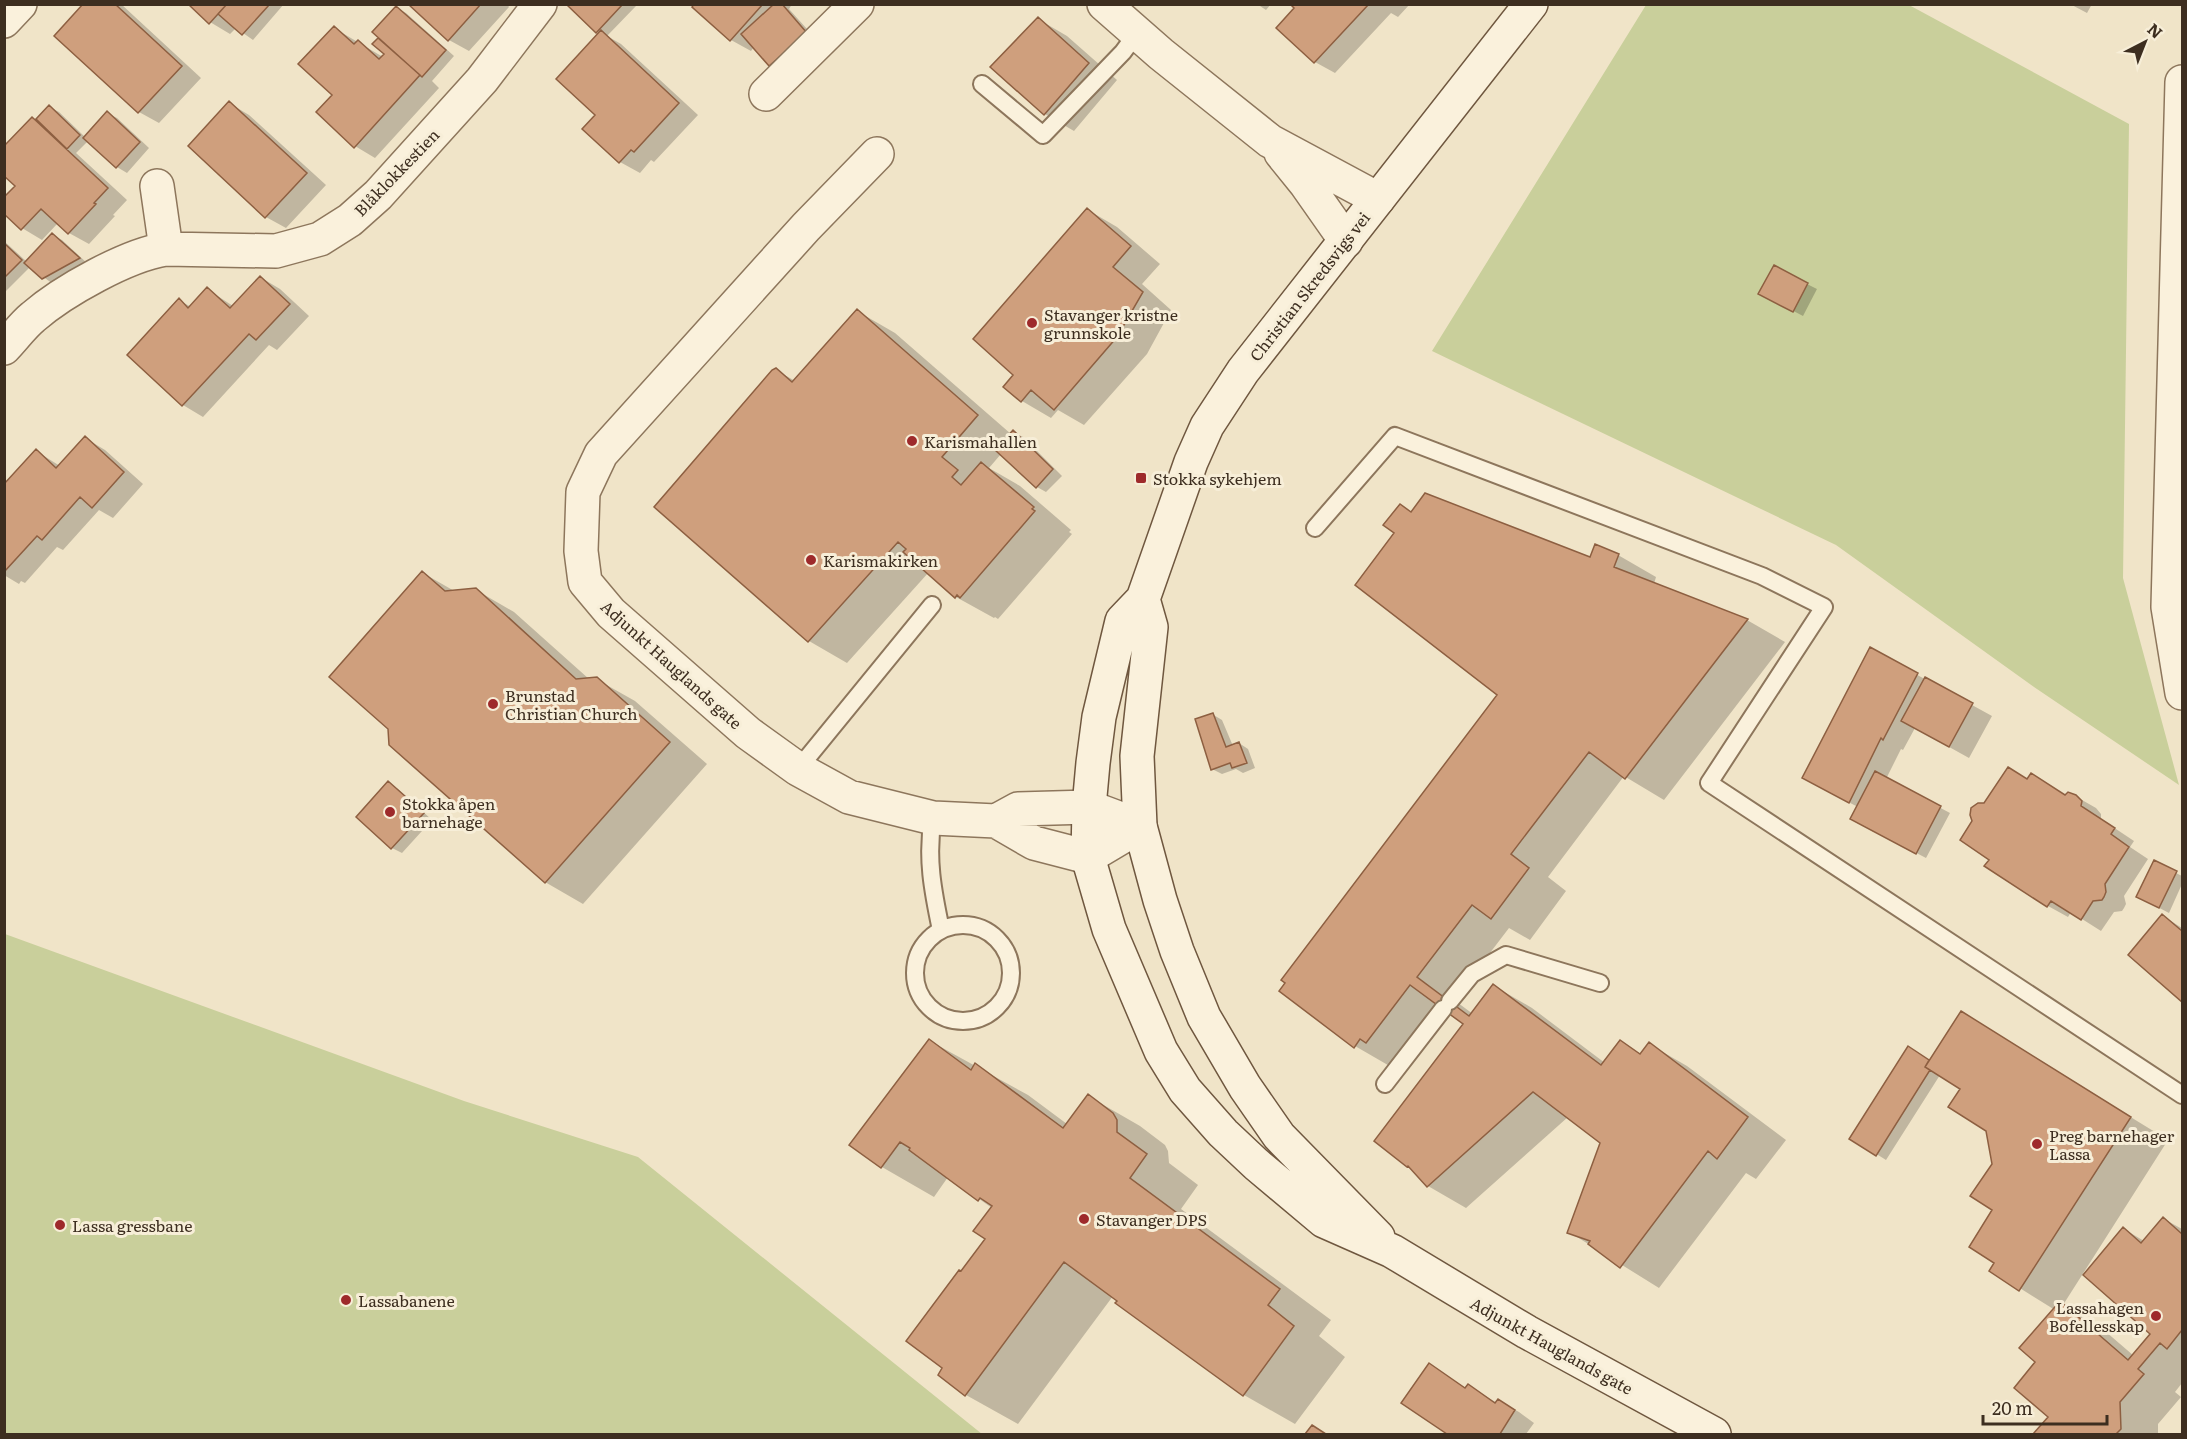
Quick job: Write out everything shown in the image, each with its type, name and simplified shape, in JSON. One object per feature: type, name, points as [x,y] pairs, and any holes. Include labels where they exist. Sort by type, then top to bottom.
[{"type":"street","points":[[4,21],[20,4]]},
{"type":"street","name":"Blåklokkestien","points":[[4,348],[31,318],[77,286],[150,252],[166,249],[276,251],[320,239],[350,220],[378,195],[482,80],[540,4]]},
{"type":"street","points":[[766,94],[857,4]]},
{"type":"street","points":[[1104,4],[1270,141],[1378,199]]},
{"type":"street","name":"Christian Skredsvigs vei","points":[[1089,807],[1099,717],[1122,621],[1143,599],[1167,523],[1207,426],[1243,371],[1530,4]]},
{"type":"street","points":[[2182,82],[2180,279],[2168,607],[2182,693]]},
{"type":"street","points":[[1270,141],[1306,184],[1338,251]]},
{"type":"street","name":"Adjunkt Hauglands gate","points":[[877,154],[806,227],[601,454],[583,492],[581,551],[585,582],[611,614],[748,733],[798,769],[849,797],[933,818],[996,821],[1034,843],[1088,857]]},
{"type":"street","points":[[157,186],[166,249]]},
{"type":"street","points":[[1088,857],[1140,826],[1137,756],[1151,627],[1143,599]]},
{"type":"street","name":"Adjunkt Hauglands gate","points":[[1089,807],[1088,857],[1109,929],[1161,1052],[1185,1090],[1223,1133],[1324,1221],[1392,1251],[1527,1332],[1714,1434]]},
{"type":"street","name":"Adjunkt Hauglands gate","points":[[996,821],[1018,809],[1089,807],[1140,826],[1160,900],[1177,951],[1204,1017],[1245,1087],[1278,1136],[1392,1251]]},
{"type":"lane","points":[[982,84],[1043,135],[1123,52],[1137,33]]},
{"type":"lane","points":[[1315,528],[1395,436],[1762,576],[1824,607],[1709,783],[2182,1095]]},
{"type":"lane","points":[[798,769],[932,605]]},
{"type":"lane","points":[[933,818],[929,841],[930,878],[941,930]]},
{"type":"lane","points":[[971,925],[997,940],[1006,952],[1011,967],[1009,984],[1002,1000],[990,1013],[974,1020],[956,1021],[940,1015],[926,1004],[917,989],[915,972],[918,956],[927,940],[941,930],[971,925]]},
{"type":"lane","points":[[1385,1084],[1472,974],[1506,956],[1600,983]]},
{"type":"green space","points":[[1646,5],[1909,5],[2129,124],[2123,578],[2179,785],[2034,687],[1836,545],[1432,351]]},
{"type":"green space","name":"Lassabanene","points":[[5,934],[464,1101],[638,1157],[982,1434],[5,1434]]},
{"type":"building","points":[[83,4],[115,4],[182,66],[138,113],[54,36]]},
{"type":"building","points":[[188,4],[227,4],[209,24]]},
{"type":"building","points":[[227,4],[270,4],[242,35],[218,14]]},
{"type":"building","points":[[408,4],[481,4],[448,41]]},
{"type":"building","points":[[566,4],[623,4],[596,33]]},
{"type":"building","points":[[694,4],[763,4],[730,41],[692,7]]},
{"type":"building","points":[[774,4],[782,4],[807,33],[769,66],[741,34]]},
{"type":"building","points":[[1290,4],[1369,4],[1314,63],[1276,28],[1294,8]]},
{"type":"building","points":[[396,6],[446,50],[422,77],[372,32]]},
{"type":"building","points":[[1038,17],[1089,63],[1044,115],[990,67]]},
{"type":"building","points":[[334,26],[354,44],[358,40],[379,59],[384,54],[372,44],[378,38],[420,75],[354,148],[316,112],[332,95],[298,64]]},
{"type":"building","points":[[601,30],[679,103],[634,152],[631,150],[619,163],[582,129],[595,115],[556,79]]},
{"type":"building","points":[[229,101],[307,173],[265,218],[188,146]]},
{"type":"building","points":[[49,105],[80,135],[67,149],[36,119]]},
{"type":"building","points":[[107,111],[140,142],[116,168],[83,138]]},
{"type":"building","points":[[32,117],[108,188],[68,234],[41,209],[21,230],[4,214],[4,197],[15,186],[4,176],[4,146]]},
{"type":"building","points":[[1087,208],[1131,246],[1113,267],[1143,292],[1117,337],[1054,410],[1031,390],[1021,402],[1003,387],[1013,375],[973,339]]},
{"type":"building","points":[[52,233],[80,258],[42,279],[24,263]]},
{"type":"building","points":[[4,243],[22,260],[4,278]]},
{"type":"building","points":[[1774,265],[1808,283],[1793,312],[1758,294]]},
{"type":"building","points":[[260,276],[290,304],[256,340],[249,334],[182,406],[127,355],[179,298],[188,308],[207,287],[230,308]]},
{"type":"building","points":[[857,309],[978,415],[942,457],[958,470],[952,477],[961,485],[981,462],[1034,507],[1032,509],[1035,511],[960,598],[957,595],[955,598],[903,552],[906,549],[898,542],[808,642],[654,507],[772,370],[776,368],[792,382]]},
{"type":"building","points":[[1013,430],[1053,469],[1036,488],[995,450]]},
{"type":"building","points":[[85,436],[124,472],[92,508],[80,497],[42,540],[37,536],[4,572],[4,484],[36,449],[56,468]]},
{"type":"building","points":[[1425,493],[1590,557],[1595,544],[1619,554],[1614,567],[1748,619],[1625,779],[1589,752],[1511,854],[1529,868],[1491,919],[1472,905],[1417,977],[1469,1016],[1493,984],[1601,1065],[1620,1040],[1640,1054],[1649,1042],[1748,1117],[1717,1159],[1708,1151],[1620,1268],[1588,1244],[1590,1241],[1567,1233],[1600,1143],[1533,1092],[1427,1187],[1408,1166],[1374,1141],[1463,1024],[1410,985],[1366,1043],[1360,1039],[1354,1048],[1279,991],[1285,983],[1281,980],[1497,695],[1355,585],[1394,533],[1383,525],[1400,504],[1411,512]]},
{"type":"building","name":"Brunstad Christian Church","points":[[422,571],[445,591],[476,588],[576,679],[597,677],[670,742],[545,883],[389,745],[388,729],[329,677]]},
{"type":"building","points":[[1870,647],[1918,673],[1883,740],[1881,738],[1849,803],[1802,778]]},
{"type":"building","points":[[1925,677],[1973,703],[1949,747],[1901,721]]},
{"type":"building","points":[[1213,713],[1226,747],[1239,742],[1247,763],[1232,768],[1230,763],[1211,770],[1195,719]]},
{"type":"building","points":[[2008,767],[2027,779],[2031,773],[2065,795],[2068,792],[2076,795],[2082,801],[2081,806],[2115,828],[2111,834],[2129,847],[2105,884],[2104,897],[2102,900],[2093,901],[2081,920],[2051,901],[2047,907],[1984,866],[1989,860],[1960,840],[1972,821],[1971,808],[1978,803],[1984,803]]},
{"type":"building","points":[[1875,771],[1941,806],[1916,854],[1850,819]]},
{"type":"building","points":[[388,781],[424,813],[391,849],[356,817]]},
{"type":"building","points":[[2154,860],[2177,871],[2159,908],[2136,897]]},
{"type":"building","points":[[2162,914],[2182,931],[2182,1002],[2128,955]]},
{"type":"building","points":[[1961,1011],[2131,1117],[2019,1291],[1989,1271],[1994,1263],[1969,1247],[1992,1210],[1970,1196],[1992,1164],[1986,1131],[1948,1107],[1960,1089],[1925,1067]]},
{"type":"building","name":"Stavanger DPS","points":[[929,1039],[971,1070],[975,1063],[1063,1128],[1088,1094],[1113,1113],[1117,1120],[1117,1132],[1147,1154],[1130,1178],[1280,1289],[1268,1305],[1294,1326],[1243,1396],[1115,1303],[1117,1301],[1064,1262],[965,1396],[938,1375],[942,1368],[906,1341],[985,1239],[973,1231],[992,1206],[980,1198],[978,1201],[900,1142],[881,1168],[849,1145]]},
{"type":"building","points":[[1908,1046],[1929,1060],[1925,1067],[1930,1070],[1876,1156],[1849,1139]]},
{"type":"building","name":"Lassahagen Bofellesskap","points":[[2163,1217],[2182,1234],[2182,1330],[2167,1349],[2160,1343],[2138,1369],[2144,1374],[2120,1402],[2121,1429],[2116,1434],[2033,1434],[2048,1417],[2014,1388],[2035,1362],[2019,1348],[2060,1301],[2128,1360],[2150,1334],[2083,1275],[2123,1227],[2141,1243]]},
{"type":"building","points":[[1429,1363],[1465,1388],[1468,1384],[1495,1403],[1498,1399],[1515,1410],[1500,1434],[1447,1434],[1401,1403]]},
{"type":"building","points":[[1312,1425],[1326,1434],[1305,1434]]},
{"type":"place","name":"Stavanger kristne grunnskole","points":[[1032,323]]},
{"type":"place","name":"Karismahallen","points":[[912,441]]},
{"type":"place","name":"Stokka sykehjem","points":[[1141,478]]},
{"type":"place","name":"Karismakirken","points":[[811,560]]},
{"type":"place","name":"Brunstad Christian Church","points":[[493,704]]},
{"type":"place","name":"Stokka åpen barnehage","points":[[390,812]]},
{"type":"place","name":"Preg barnehager Lassa","points":[[2037,1144]]},
{"type":"place","name":"Stavanger DPS","points":[[1084,1219]]},
{"type":"place","name":"Lassa gressbane","points":[[60,1225]]},
{"type":"place","name":"Lassabanene","points":[[346,1300]]},
{"type":"place","name":"Lassahagen Bofellesskap","points":[[2156,1316]]}]
